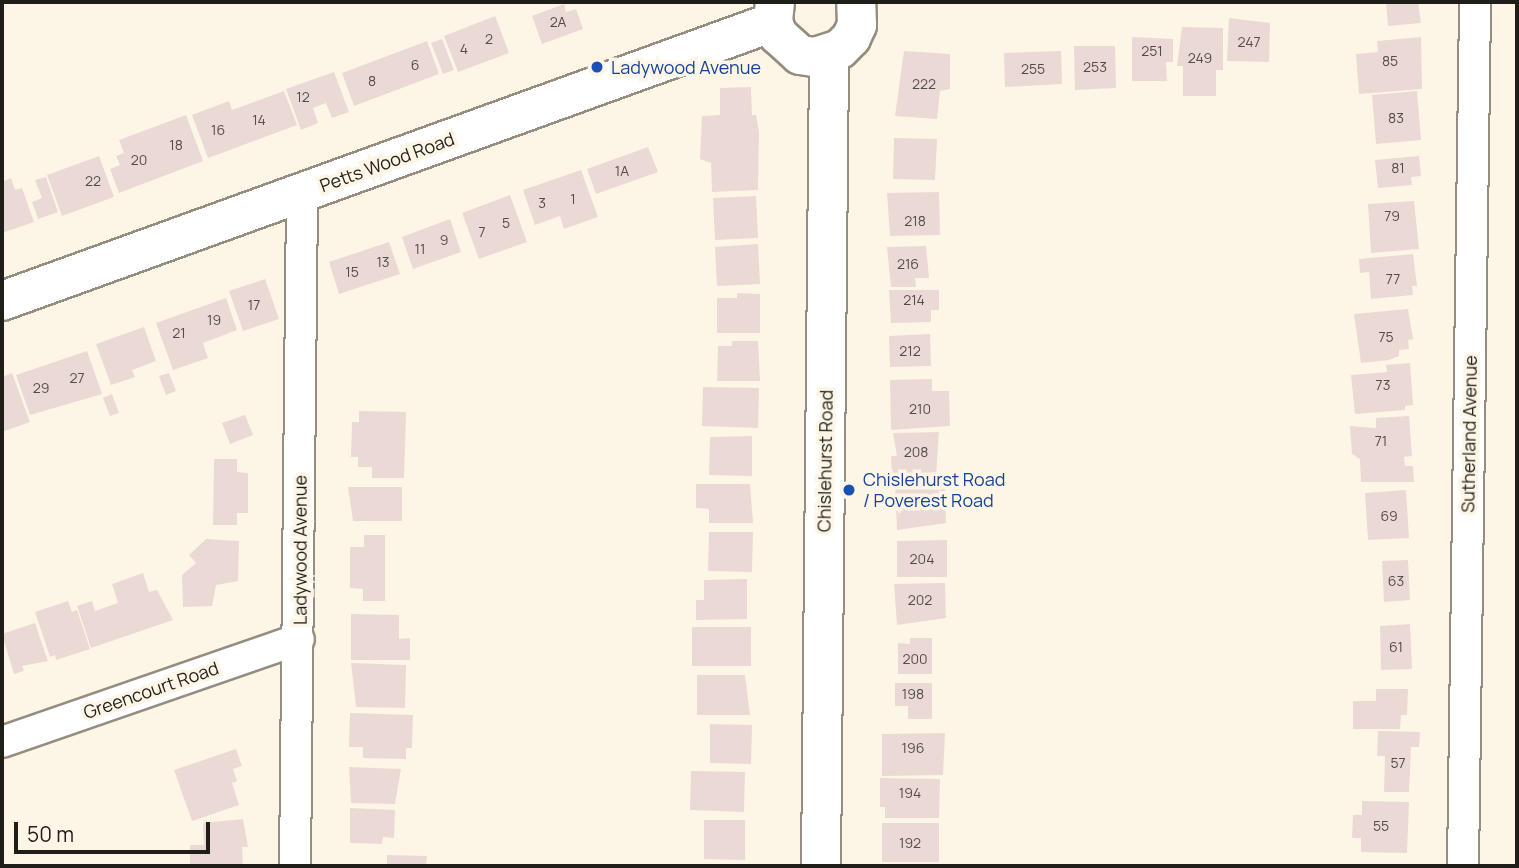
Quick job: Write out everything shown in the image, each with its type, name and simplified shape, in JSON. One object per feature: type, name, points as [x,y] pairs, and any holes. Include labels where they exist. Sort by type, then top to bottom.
[{"type":"main road","points":[[774,12],[787,47],[800,55],[830,55],[851,38],[857,25],[856,2]]},
{"type":"main road","name":"Petts Wood Road","points":[[2,301],[302,193],[774,12]]},
{"type":"main road","name":"Chislehurst Road","points":[[821,866],[830,55]]},
{"type":"street","name":"Sutherland Avenue","points":[[1463,866],[1475,2]]},
{"type":"street","name":"Ladywood Avenue","points":[[295,866],[302,193]]},
{"type":"street","name":"Greencourt Road","points":[[2,742],[299,639]]},
{"type":"building","points":[[1386,2],[1418,2],[1421,23],[1388,26]]},
{"type":"building","points":[[564,4],[566,12],[576,9],[583,29],[542,44],[532,16]]},
{"type":"building","points":[[495,16],[509,53],[458,72],[444,36]]},
{"type":"building","points":[[1229,18],[1270,23],[1269,62],[1227,61]]},
{"type":"building","points":[[1182,27],[1223,28],[1223,70],[1216,70],[1216,96],[1183,96],[1183,66],[1177,66]]},
{"type":"building","points":[[1132,37],[1173,39],[1173,62],[1166,62],[1167,81],[1132,81]]},
{"type":"building","points":[[1421,37],[1422,89],[1359,94],[1356,54],[1378,52],[1377,41]]},
{"type":"building","points":[[442,39],[454,70],[443,74],[431,43]]},
{"type":"building","points":[[427,41],[439,74],[354,106],[342,73]]},
{"type":"building","points":[[1074,46],[1115,46],[1116,88],[1075,90]]},
{"type":"building","points":[[904,51],[950,54],[950,89],[940,91],[937,119],[895,116]]},
{"type":"building","points":[[1061,51],[1062,84],[1005,87],[1004,53]]},
{"type":"building","points":[[334,72],[349,112],[332,118],[326,103],[313,108],[318,123],[301,130],[286,89]]},
{"type":"building","points":[[751,87],[752,115],[756,115],[759,132],[758,190],[712,192],[711,163],[700,159],[702,116],[720,115],[720,88]]},
{"type":"building","points":[[284,91],[297,125],[208,158],[192,115],[229,101],[232,110]]},
{"type":"building","points":[[1417,91],[1421,140],[1376,144],[1372,95]]},
{"type":"building","points":[[186,115],[203,161],[119,193],[110,169],[120,165],[116,156],[124,153],[119,140]]},
{"type":"building","points":[[894,138],[937,139],[935,180],[893,179]]},
{"type":"building","points":[[648,147],[658,172],[596,194],[587,169]]},
{"type":"building","points":[[99,156],[114,197],[62,216],[47,175]]},
{"type":"building","points":[[1419,156],[1421,176],[1411,177],[1412,185],[1378,188],[1375,160]]},
{"type":"building","points":[[581,170],[598,217],[564,229],[560,216],[535,225],[523,190]]},
{"type":"building","points":[[46,177],[58,212],[38,219],[32,202],[42,198],[35,180]]},
{"type":"building","points":[[11,178],[15,190],[22,188],[34,222],[2,233],[2,182]]},
{"type":"building","points":[[939,192],[940,235],[890,236],[887,193]]},
{"type":"building","points":[[510,195],[527,242],[479,259],[462,213]]},
{"type":"building","points":[[756,196],[758,238],[715,240],[713,198]]},
{"type":"building","points":[[1414,201],[1419,249],[1371,253],[1368,204]]},
{"type":"building","points":[[450,219],[461,252],[413,269],[402,237]]},
{"type":"building","points":[[389,242],[400,274],[339,294],[329,262]]},
{"type":"building","points":[[758,244],[760,284],[717,286],[715,247]]},
{"type":"building","points":[[926,246],[929,278],[915,278],[916,287],[891,287],[887,247]]},
{"type":"building","points":[[1413,254],[1417,286],[1412,286],[1413,295],[1371,299],[1369,272],[1360,273],[1359,259]]},
{"type":"building","points":[[265,279],[279,319],[243,331],[229,291]]},
{"type":"building","points":[[889,290],[939,290],[939,310],[931,310],[931,322],[891,323]]},
{"type":"building","points":[[737,293],[760,294],[760,333],[717,333],[717,298],[737,298]]},
{"type":"building","points":[[226,298],[237,330],[203,343],[208,358],[173,370],[156,323]]},
{"type":"building","points":[[1408,309],[1413,339],[1408,340],[1409,349],[1399,350],[1399,356],[1389,360],[1361,363],[1354,314]]},
{"type":"building","points":[[144,327],[156,361],[132,370],[135,377],[111,385],[96,344]]},
{"type":"building","points":[[930,334],[931,366],[890,367],[889,336]]},
{"type":"building","points":[[732,341],[758,341],[760,381],[717,381],[718,346],[732,346]]},
{"type":"building","points":[[87,351],[102,394],[30,415],[16,375]]},
{"type":"building","points":[[1410,363],[1413,405],[1405,406],[1405,410],[1355,414],[1351,375],[1387,372],[1386,365]]},
{"type":"building","points":[[12,373],[30,422],[2,432],[2,377]]},
{"type":"building","points":[[169,373],[176,391],[166,395],[159,376]]},
{"type":"building","points":[[932,379],[932,391],[949,391],[950,426],[891,430],[890,380]]},
{"type":"building","points":[[703,387],[759,388],[758,428],[702,426]]},
{"type":"building","points":[[112,394],[119,413],[110,416],[103,398]]},
{"type":"building","points":[[359,411],[406,412],[404,478],[372,478],[372,467],[358,467],[358,457],[351,457],[352,422],[359,422]]},
{"type":"building","points":[[245,415],[253,435],[230,444],[222,423]]},
{"type":"building","points":[[1409,416],[1412,456],[1404,457],[1405,466],[1413,466],[1414,482],[1361,482],[1360,459],[1352,454],[1350,426],[1376,428],[1376,418]]},
{"type":"building","points":[[939,432],[936,476],[892,478],[891,456],[897,456],[893,433]]},
{"type":"building","points":[[752,436],[752,476],[709,475],[710,437]]},
{"type":"building","points":[[214,459],[237,459],[237,472],[248,473],[248,513],[237,513],[237,525],[213,525]]},
{"type":"building","points":[[945,481],[946,523],[897,530],[895,483]]},
{"type":"building","points":[[696,484],[750,484],[753,523],[709,523],[709,509],[696,508]]},
{"type":"building","points":[[348,487],[402,487],[402,521],[353,521]]},
{"type":"building","points":[[1406,490],[1409,538],[1368,540],[1365,493]]},
{"type":"building","points":[[709,532],[753,532],[752,572],[708,571]]},
{"type":"building","points":[[364,535],[385,535],[385,601],[363,601],[363,589],[350,588],[350,547],[364,547]]},
{"type":"building","points":[[206,539],[239,541],[238,581],[216,585],[212,606],[183,607],[182,575],[196,563],[189,555]]},
{"type":"building","points":[[947,540],[947,577],[897,577],[897,541]]},
{"type":"building","points":[[1408,560],[1410,600],[1384,602],[1382,561]]},
{"type":"building","points":[[143,573],[149,592],[157,590],[173,620],[91,648],[77,606],[92,601],[95,611],[118,603],[112,584]]},
{"type":"building","points":[[747,579],[747,619],[696,620],[696,600],[704,600],[704,580]]},
{"type":"building","points":[[945,583],[946,618],[897,625],[894,584]]},
{"type":"building","points":[[68,601],[72,612],[77,610],[90,649],[56,660],[55,655],[50,657],[35,612]]},
{"type":"building","points":[[351,614],[399,615],[399,639],[410,638],[410,660],[351,660]]},
{"type":"building","points":[[35,623],[48,661],[22,666],[24,671],[14,674],[2,634]]},
{"type":"building","points":[[1410,624],[1412,669],[1381,670],[1380,626]]},
{"type":"building","points":[[692,627],[751,627],[751,666],[692,666]]},
{"type":"building","points":[[910,638],[932,638],[932,674],[898,674],[898,643],[910,644]]},
{"type":"building","points":[[351,663],[406,665],[405,708],[356,707]]},
{"type":"building","points":[[697,675],[745,675],[750,715],[697,715]]},
{"type":"building","points":[[895,683],[932,683],[932,719],[908,719],[908,706],[895,706]]},
{"type":"building","points":[[1376,689],[1408,689],[1407,715],[1401,715],[1400,729],[1353,729],[1353,701],[1376,701]]},
{"type":"building","points":[[350,713],[413,715],[412,748],[406,748],[406,759],[363,758],[363,747],[349,747]]},
{"type":"building","points":[[710,724],[752,725],[751,764],[710,763]]},
{"type":"building","points":[[1378,731],[1420,732],[1419,747],[1411,747],[1409,792],[1384,792],[1385,756],[1377,756]]},
{"type":"building","points":[[945,733],[943,775],[882,776],[882,734]]},
{"type":"building","points":[[236,749],[242,766],[233,769],[237,781],[232,783],[239,805],[192,821],[174,770]]},
{"type":"building","points":[[349,767],[401,769],[395,804],[351,803]]},
{"type":"building","points":[[691,771],[745,772],[744,812],[690,810]]},
{"type":"building","points":[[880,778],[940,779],[939,818],[885,818],[885,807],[880,807]]},
{"type":"building","points":[[1362,801],[1409,802],[1407,853],[1361,852],[1361,838],[1352,838],[1353,815],[1362,815]]},
{"type":"building","points":[[350,808],[395,810],[394,838],[383,837],[382,844],[350,843]]},
{"type":"building","points":[[243,819],[248,847],[242,847],[243,866],[190,866],[190,845],[204,845],[203,823]]},
{"type":"building","points":[[704,820],[745,820],[745,860],[704,859]]},
{"type":"building","points":[[882,823],[939,823],[939,862],[882,862]]},
{"type":"building","points":[[387,855],[427,856],[426,866],[387,866]]},
{"type":"place","name":"Ladywood Avenue","points":[[597,67]]},
{"type":"place","name":"Chislehurst Road / Poverest Road","points":[[849,490]]}]
